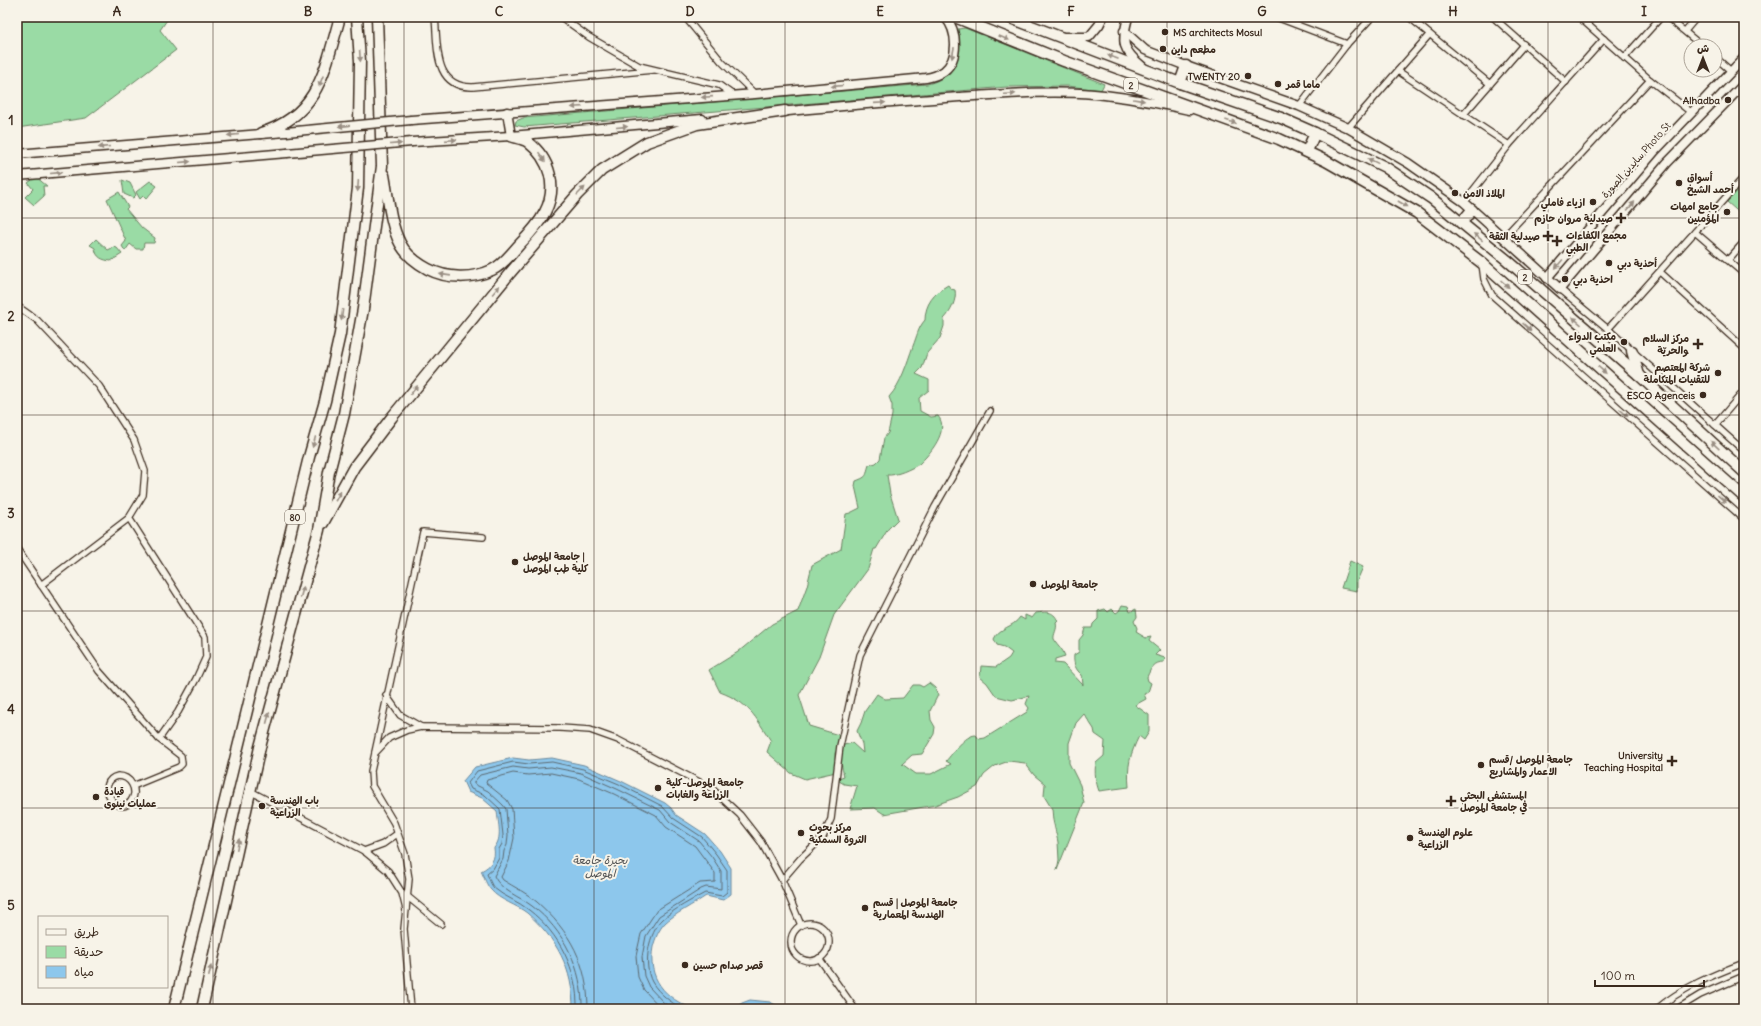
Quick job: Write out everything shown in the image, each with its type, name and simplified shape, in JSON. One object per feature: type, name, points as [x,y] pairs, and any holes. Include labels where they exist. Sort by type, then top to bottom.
[{"type":"highway","points":[[260,133],[274,129],[288,121],[308,103],[316,92],[340,17]]},
{"type":"highway","name":"80","points":[[174,1009],[310,457],[326,401],[340,334],[358,188],[360,61],[357,17]]},
{"type":"highway","name":"80","points":[[202,1009],[260,747],[319,530],[329,472],[344,414],[363,309],[382,166],[377,17]]},
{"type":"highway","name":"2","points":[[956,17],[1023,46],[1209,115],[1279,139],[1308,152],[1418,213],[1482,263],[1744,497]]},
{"type":"highway","name":"2","points":[[1008,17],[1180,83],[1281,118],[1385,167],[1431,198],[1507,260],[1638,375],[1744,472]]},
{"type":"highway","points":[[1180,83],[1186,66]]},
{"type":"highway","points":[[319,530],[354,467],[392,417],[510,273],[577,195],[602,170],[647,142],[697,124],[785,111]]},
{"type":"highway","points":[[1308,152],[1315,133]]},
{"type":"highway","points":[[382,166],[392,217],[400,243],[415,262],[438,274],[459,277],[477,275],[493,270],[512,253],[534,229],[546,211],[552,191],[551,175],[544,157],[527,141],[511,136]]},
{"type":"highway","points":[[1461,223],[1472,210]]},
{"type":"highway","points":[[1632,351],[1638,375]]},
{"type":"main road","points":[[17,154],[507,112],[755,94],[926,78],[936,76],[948,66],[954,54],[954,35],[945,17]]},
{"type":"main road","points":[[1060,37],[1089,37],[1099,25],[1102,17]]},
{"type":"main road","points":[[1128,17],[1124,31],[1124,43],[1130,57],[1146,70]]},
{"type":"main road","points":[[1124,31],[1145,50],[1299,106],[1348,128],[1408,163],[1464,202],[1560,289],[1667,163],[1744,84]]},
{"type":"main road","name":"سايدين الصورة Photo St","points":[[1547,278],[1655,151],[1744,58]]},
{"type":"main road","points":[[17,176],[412,142],[511,136],[861,104],[1004,94],[1094,94],[1157,103],[1209,115]]},
{"type":"main road","points":[[507,112],[511,136]]},
{"type":"street","points":[[435,17],[440,67],[448,78],[459,86],[473,87],[653,70]]},
{"type":"street","points":[[561,17],[589,38],[639,66],[719,86],[732,95]]},
{"type":"street","points":[[685,17],[722,62],[755,94]]},
{"type":"street","points":[[1276,17],[1347,44]]},
{"type":"street","points":[[1293,23],[1298,17]]},
{"type":"street","points":[[1299,106],[1347,44],[1372,17]]},
{"type":"street","points":[[1409,17],[1490,84]]},
{"type":"street","points":[[1493,17],[1566,82]]},
{"type":"street","points":[[1580,17],[1624,58],[1692,113]]},
{"type":"street","points":[[1624,58],[1661,17]]},
{"type":"street","points":[[1667,17],[1693,38]]},
{"type":"street","points":[[1685,31],[1697,17]]},
{"type":"street","points":[[1348,128],[1429,35]]},
{"type":"street","points":[[1464,202],[1509,145],[1604,39]]},
{"type":"street","points":[[1463,115],[1524,45]]},
{"type":"street","points":[[1723,64],[1732,72]]},
{"type":"street","points":[[1398,71],[1509,145]]},
{"type":"street","points":[[1503,238],[1650,80]]},
{"type":"street","points":[[1608,329],[1744,177]]},
{"type":"street","points":[[1695,232],[1744,274]]},
{"type":"street","points":[[1728,260],[1744,242]]},
{"type":"street","points":[[1482,263],[1484,279],[1492,295],[1744,519]]},
{"type":"street","points":[[1660,272],[1744,348]]},
{"type":"street","points":[[1560,289],[1608,329],[1744,451]]},
{"type":"street","points":[[17,306],[37,320],[99,386],[134,440],[145,471],[143,495],[129,518],[40,585]]},
{"type":"street","points":[[1715,425],[1744,391]]},
{"type":"street","points":[[782,880],[800,859],[823,837],[831,819],[839,751],[860,655],[935,507],[990,411]]},
{"type":"street","points":[[129,518],[205,638],[206,657],[201,668],[178,712],[159,739]]},
{"type":"street","points":[[411,1009],[404,929],[410,879],[405,854],[394,823],[372,786],[371,770],[422,532],[483,537]]},
{"type":"street","points":[[17,549],[99,670],[159,739],[181,756],[182,764],[176,769],[133,786]]},
{"type":"street","points":[[386,696],[400,714],[421,728]]},
{"type":"street","points":[[374,753],[389,738],[407,730],[421,728],[560,728],[590,730],[618,740],[711,788],[740,815],[761,842],[782,880],[801,925]]},
{"type":"street","points":[[118,776],[127,779],[133,786],[134,794],[132,799],[128,804],[122,806],[113,803],[107,790],[108,782],[114,777],[118,776]]},
{"type":"street","points":[[250,791],[364,851],[388,871],[402,893],[406,908]]},
{"type":"street","points":[[364,851],[383,844],[397,834]]},
{"type":"street","points":[[408,897],[441,924]]},
{"type":"street","points":[[814,923],[820,926],[828,936],[828,949],[819,958],[807,961],[796,955],[792,950],[791,938],[793,933],[801,925],[814,923]]},
{"type":"street","points":[[819,958],[855,1009]]},
{"type":"street","points":[[1657,1009],[1673,997],[1691,987],[1744,963]]},
{"type":"street","points":[[1677,1009],[1700,995],[1744,976]]},
{"type":"green space","points":[[17,17],[169,17],[160,30],[176,50],[86,118],[17,128]]},
{"type":"green space","points":[[965,28],[1104,84],[1101,90],[1067,86],[1007,87],[524,127],[515,125],[516,121],[523,118],[927,84],[944,77],[955,64],[958,57],[959,48],[958,29]]},
{"type":"green space","points":[[36,177],[47,186],[43,186],[44,196],[34,205],[25,197],[33,189],[28,183]]},
{"type":"green space","points":[[122,180],[130,183],[136,195],[133,198],[124,194]]},
{"type":"green space","points":[[150,181],[157,186],[146,199],[143,196],[140,199],[136,192]]},
{"type":"green space","points":[[1744,184],[1744,217],[1727,202]]},
{"type":"green space","points":[[119,192],[128,207],[126,209],[142,228],[155,238],[154,243],[144,243],[143,249],[136,249],[130,244],[125,251],[122,246],[126,241],[107,199]]},
{"type":"green space","points":[[96,239],[108,250],[114,247],[117,248],[122,254],[111,261],[100,258],[95,248],[90,245]]},
{"type":"green space","points":[[948,285],[951,289],[955,290],[953,305],[944,319],[944,326],[940,338],[927,353],[922,368],[916,374],[929,380],[929,390],[919,398],[920,411],[931,417],[938,416],[942,428],[940,435],[933,448],[919,464],[908,470],[887,475],[890,494],[898,519],[888,529],[876,549],[874,549],[868,569],[834,615],[819,657],[799,695],[809,726],[842,736],[840,746],[852,743],[863,753],[862,744],[857,731],[865,711],[877,694],[885,699],[903,698],[913,685],[923,687],[929,683],[935,688],[938,695],[930,711],[931,720],[935,727],[934,734],[922,754],[912,755],[902,764],[916,774],[931,774],[951,764],[946,761],[968,738],[976,735],[979,739],[985,738],[1027,712],[1029,708],[1026,704],[1029,696],[1012,700],[996,696],[987,683],[980,677],[981,666],[996,667],[1009,658],[1012,653],[1004,647],[997,645],[994,639],[999,632],[1017,621],[1020,617],[1025,620],[1025,615],[1032,618],[1036,613],[1051,613],[1058,621],[1056,623],[1054,639],[1065,656],[1055,659],[1055,663],[1063,664],[1083,685],[1082,675],[1075,666],[1074,655],[1079,652],[1079,640],[1083,635],[1085,628],[1092,628],[1093,624],[1098,619],[1098,611],[1105,609],[1108,612],[1112,609],[1116,613],[1122,605],[1128,606],[1130,612],[1136,609],[1137,617],[1134,621],[1137,628],[1136,632],[1146,638],[1151,637],[1149,641],[1160,650],[1155,655],[1165,658],[1164,662],[1153,666],[1148,674],[1148,681],[1151,683],[1148,692],[1144,694],[1146,699],[1135,705],[1149,715],[1149,732],[1144,740],[1139,736],[1133,749],[1128,772],[1129,787],[1099,791],[1095,766],[1096,763],[1104,756],[1105,741],[1095,734],[1094,729],[1084,714],[1076,723],[1069,743],[1069,763],[1080,785],[1084,803],[1057,870],[1059,860],[1058,842],[1052,809],[1044,796],[1045,784],[1034,775],[1025,763],[1009,761],[995,766],[984,775],[977,787],[958,797],[935,805],[884,814],[875,808],[850,809],[857,786],[844,784],[836,779],[844,776],[839,747],[835,753],[836,772],[805,779],[791,773],[767,752],[771,741],[755,717],[738,701],[720,692],[709,670],[738,652],[772,624],[798,611],[807,586],[812,565],[841,549],[846,514],[860,508],[855,486],[856,481],[865,477],[869,465],[876,463],[880,459],[884,438],[888,433],[892,415],[892,405],[889,397],[897,386],[903,373],[918,332],[925,320],[925,314],[931,300],[938,292]]},
{"type":"green space","points":[[1350,561],[1363,567],[1357,581],[1357,591],[1341,588]]},
{"type":"water","name":"بحيرة جامعة الموصل","points":[[513,758],[529,760],[552,758],[584,765],[621,781],[665,803],[676,815],[705,834],[720,851],[731,868],[731,894],[723,900],[706,896],[673,916],[661,928],[653,947],[653,968],[660,986],[675,999],[694,1009],[573,1009],[570,981],[555,944],[538,923],[527,913],[494,894],[488,886],[481,871],[488,867],[494,856],[494,848],[497,844],[499,835],[497,811],[482,798],[468,792],[463,781],[475,767]]},
{"type":"water","points":[[750,1000],[770,1002],[783,1009],[733,1009]]},
{"type":"place","name":"MS architects Mosul","points":[[1165,32]]},
{"type":"place","name":"مطعم داين","points":[[1163,49]]},
{"type":"place","name":"TWENTY 20","points":[[1248,76]]},
{"type":"place","name":"ماما قمر","points":[[1278,84]]},
{"type":"place","name":"Alhadba","points":[[1728,100]]},
{"type":"place","name":"أسواق أحمد الشيخ","points":[[1679,183]]},
{"type":"place","name":"الملاذ الامن","points":[[1455,193]]},
{"type":"place","name":"ازياء فاملي","points":[[1593,202]]},
{"type":"place","name":"جامع امهات المؤمنين","points":[[1727,212]]},
{"type":"place","name":"صيدلية مروان حازم","points":[[1621,218]]},
{"type":"place","name":"صيدلية الثقة","points":[[1548,236]]},
{"type":"place","name":"مجمع الكفاءات الطبي","points":[[1557,241]]},
{"type":"place","name":"أحذية دبي","points":[[1609,263]]},
{"type":"place","name":"احذية دبي","points":[[1565,279]]},
{"type":"place","name":"مكتب الدواء العلمي","points":[[1624,342]]},
{"type":"place","name":"مركز السلام والحريّة","points":[[1698,344]]},
{"type":"place","name":"شركة المعتصم للتقنيات المتكاملة","points":[[1718,373]]},
{"type":"place","name":"ESCO Agenceis","points":[[1703,395]]},
{"type":"place","name":"جامعة الموصل | كلية طب الموصل","points":[[515,562]]},
{"type":"place","name":"جامعة الموصل","points":[[1033,584]]},
{"type":"place","name":"University Teaching Hospital","points":[[1672,761]]},
{"type":"place","name":"جامعة الموصل /قسم الاعمار والمشاريع","points":[[1481,765]]},
{"type":"place","name":"جامعة الموصل-كلية الزراعة والغابات","points":[[658,788]]},
{"type":"place","name":"قيادة عمليات نينوى","points":[[96,797]]},
{"type":"place","name":"المستشفى البحثي في جامعة الموصل","points":[[1451,801]]},
{"type":"place","name":"باب الهندسة الزراعية","points":[[262,806]]},
{"type":"place","name":"مركز بحوث الثروة السمكية","points":[[801,833]]},
{"type":"place","name":"علوم الهندسة الزراعية","points":[[1410,838]]},
{"type":"place","name":"جامعة الموصل | قسم الهندسة المعمارية","points":[[865,908]]},
{"type":"place","name":"قصر صدام حسين","points":[[685,965]]}]
